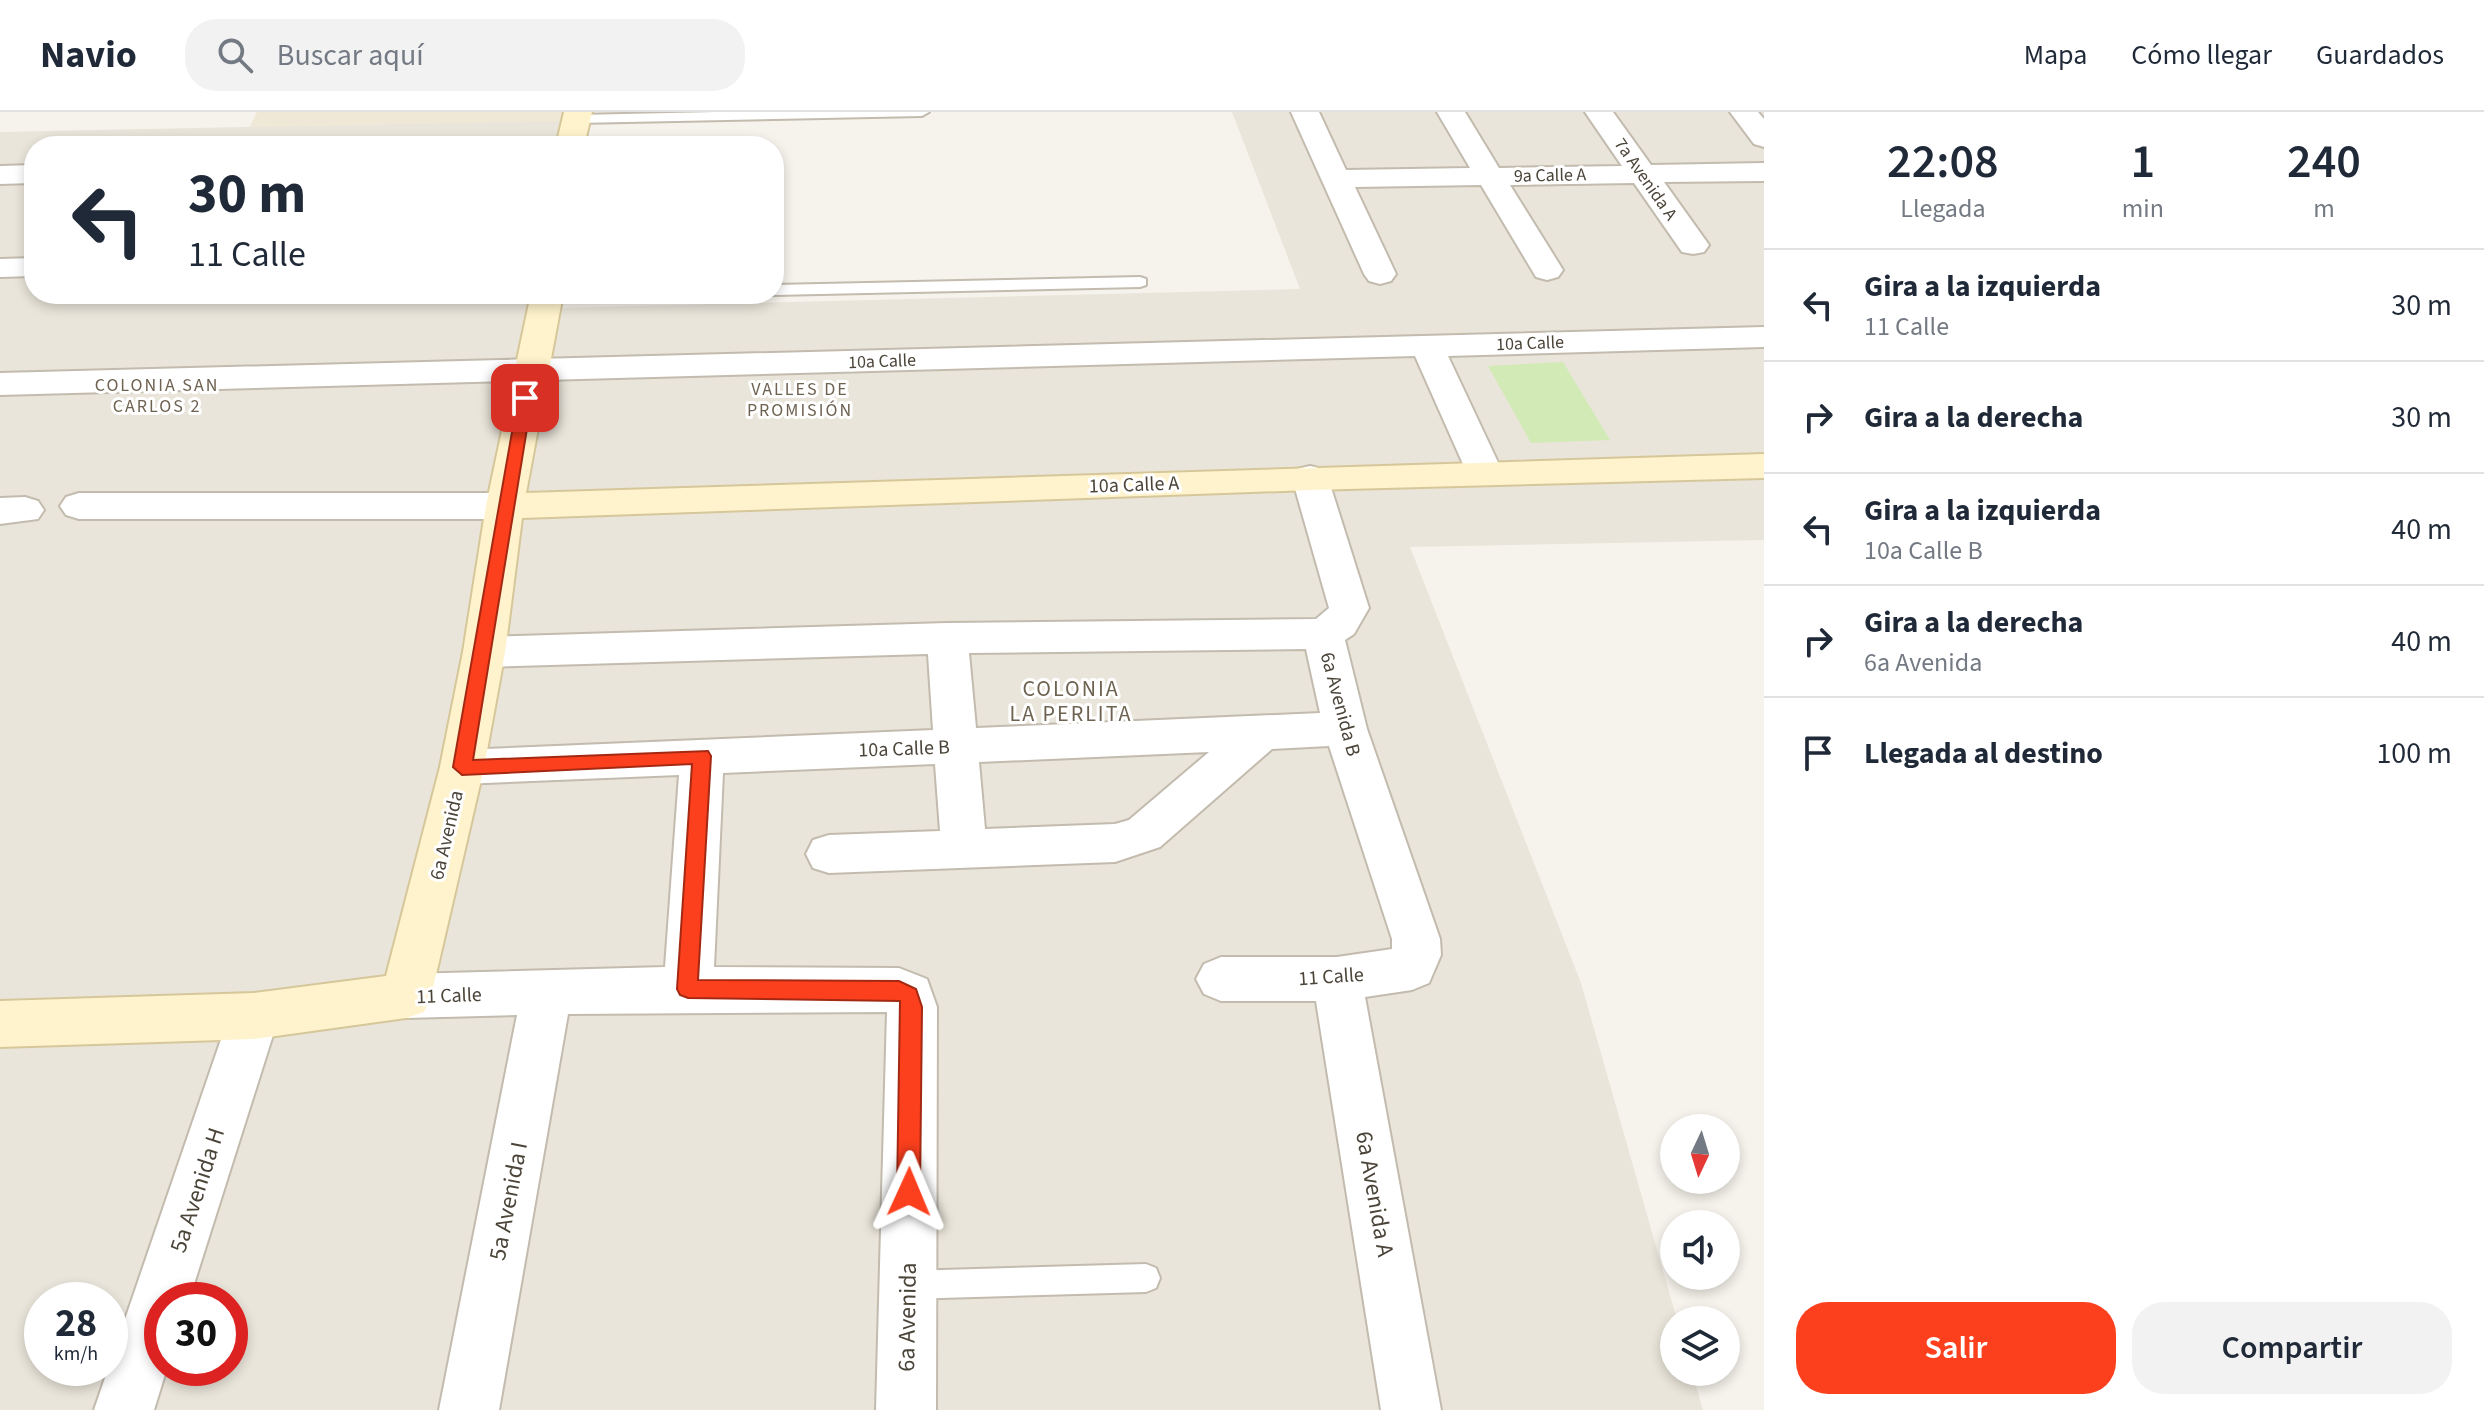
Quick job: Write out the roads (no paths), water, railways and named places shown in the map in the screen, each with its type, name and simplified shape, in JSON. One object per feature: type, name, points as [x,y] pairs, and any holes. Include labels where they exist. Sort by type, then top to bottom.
[{"type":"street","points":[[1305,112],[1380,274]]},
{"type":"street","points":[[1451,112],[1547,270]]},
{"type":"street","name":"7a Avenida A","points":[[1599,112],[1693,245]]},
{"type":"street","points":[[1744,112],[1764,138]]},
{"type":"street","name":"9a Calle A","points":[[1335,179],[1764,172]]},
{"type":"street","points":[[0,175],[24,174]]},
{"type":"street","points":[[0,268],[24,267]]},
{"type":"street","name":"6a Avenida","points":[[406,996],[462,767],[484,652],[505,506],[545,304]]},
{"type":"street","name":"10a Calle","points":[[0,384],[1764,337]]},
{"type":"street","points":[[1427,346],[1485,473]]},
{"type":"street","name":"10a Calle A","points":[[505,506],[1310,478],[1764,466]]},
{"type":"street","name":"6a Avenida B","points":[[1310,478],[1349,608],[1340,624],[1323,634],[1345,729],[1416,939]]},
{"type":"street","points":[[79,506],[505,506]]},
{"type":"street","points":[[484,652],[947,638],[1323,634]]},
{"type":"street","points":[[947,638],[964,849]]},
{"type":"street","name":"10a Calle B","points":[[462,767],[1345,729]]},
{"type":"street","points":[[829,854],[1115,843],[1144,834],[1262,732]]},
{"type":"street","points":[[688,989],[702,756]]},
{"type":"street","name":"11 Calle","points":[[1221,979],[1337,979],[1412,968],[1417,955],[1416,939]]},
{"type":"street","name":"6a Avenida A","points":[[1337,979],[1411,1410]]},
{"type":"street","name":"11 Calle","points":[[0,1024],[254,1016],[406,996],[688,989],[899,990]]},
{"type":"street","name":"6a Avenida","points":[[899,990],[909,995],[912,1007],[906,1410]]},
{"type":"street","name":"5a Avenida I","points":[[468,1408],[547,992]]},
{"type":"street","name":"5a Avenida H","points":[[124,1410],[254,1016]]},
{"type":"lane","points":[[575,126],[922,112]]},
{"type":"lane","points":[[784,290],[1140,282]]},
{"type":"lane","points":[[907,1285],[1146,1278]]},
{"type":"district","name":"COLONIA SAN CARLOS 2","points":[[157,395]]},
{"type":"district","name":"VALLES DE PROMISIÓN","points":[[800,399]]},
{"type":"district","name":"COLONIA LA PERLITA","points":[[1071,700]]}]
